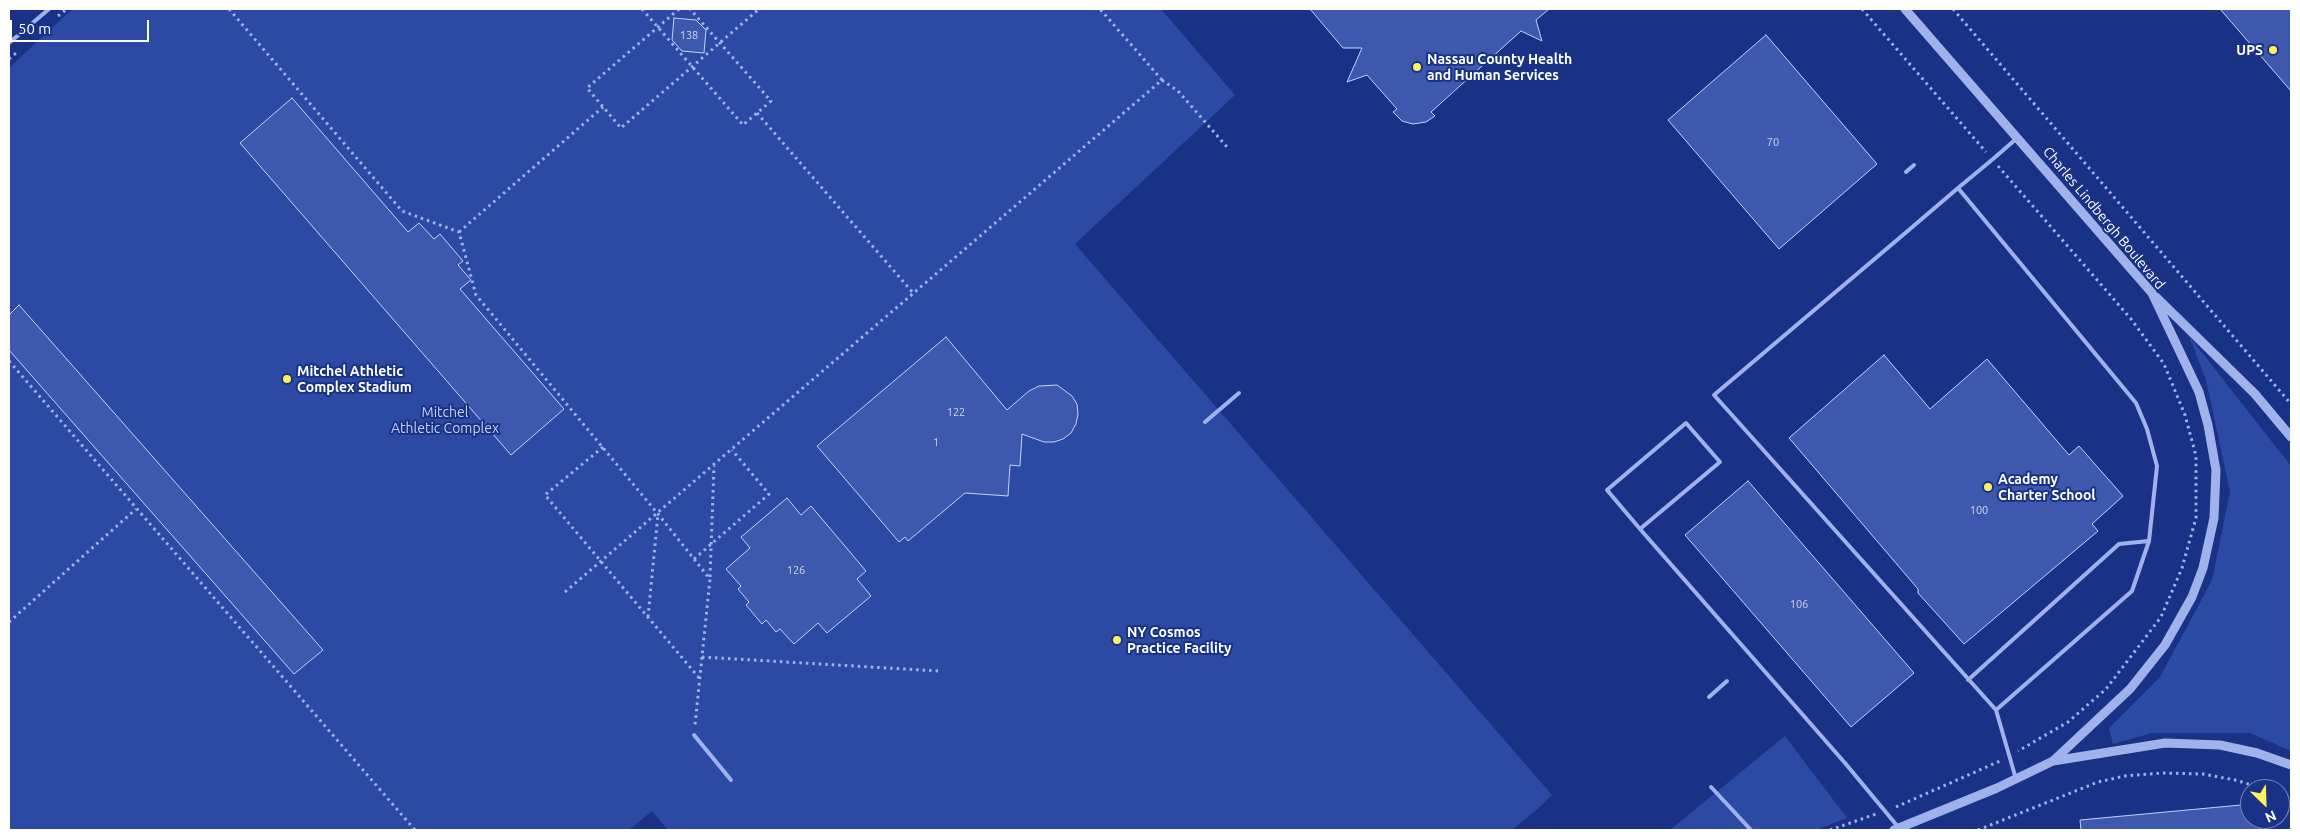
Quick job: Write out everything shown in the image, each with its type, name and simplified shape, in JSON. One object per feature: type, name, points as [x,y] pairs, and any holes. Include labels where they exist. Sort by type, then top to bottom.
[{"type":"street","name":"Charles Lindbergh Boulevard","points":[[1896,829],[2016,779],[2053,761],[2130,689],[2165,645],[2192,597],[2200,575],[2214,518],[2216,470],[2208,425],[2199,392],[2152,292],[1905,9]]},
{"type":"street","points":[[2152,292],[2255,394],[2291,437]]},
{"type":"street","points":[[2053,761],[2166,743],[2220,745],[2256,753],[2291,765]]},
{"type":"lane","points":[[9,43],[49,9]]},
{"type":"lane","points":[[2016,779],[1996,710],[1714,395],[2018,138]]},
{"type":"lane","points":[[1906,172],[1914,165]]},
{"type":"lane","points":[[1958,188],[2136,403],[2147,430],[2157,466],[2149,541],[2132,591],[1996,710]]},
{"type":"lane","points":[[1205,422],[1239,393]]},
{"type":"lane","points":[[1640,530],[1720,462],[1686,423],[1607,490],[1640,530],[1845,762],[1896,829]]},
{"type":"lane","points":[[1968,680],[2119,544],[2149,541]]},
{"type":"lane","points":[[1709,697],[1727,681]]},
{"type":"lane","points":[[694,735],[731,780]]},
{"type":"lane","points":[[1711,787],[1751,830]]},
{"type":"path","points":[[229,9],[402,211],[459,232]]},
{"type":"path","points":[[642,9],[743,125],[771,101],[690,9]]},
{"type":"path","points":[[679,9],[587,88],[621,128],[759,9]]},
{"type":"path","points":[[1100,9],[1162,80],[1178,91],[1227,147]]},
{"type":"path","points":[[1830,830],[1884,811],[2010,756],[2068,722],[2106,689],[2161,617],[2182,568],[2196,518],[2196,456],[2186,415],[2164,364],[2131,319],[1862,9]]},
{"type":"path","points":[[1954,9],[2291,404]]},
{"type":"path","points":[[566,592],[1162,80]]},
{"type":"path","points":[[459,232],[603,107]]},
{"type":"path","points":[[756,113],[914,294]]},
{"type":"path","points":[[459,232],[476,295],[710,579]]},
{"type":"path","points":[[9,361],[414,830]]},
{"type":"path","points":[[603,447],[545,495],[700,679]]},
{"type":"path","points":[[694,558],[769,494],[732,450]]},
{"type":"path","points":[[694,735],[710,579],[714,466]]},
{"type":"path","points":[[9,622],[136,509]]},
{"type":"path","points":[[648,618],[658,514]]},
{"type":"path","points":[[702,657],[938,671]]},
{"type":"path","points":[[1978,830],[2098,782],[2125,776],[2161,773],[2203,774],[2240,781]]},
{"type":"green space","name":"Mitchel Athletic Complex","points":[[72,9],[1161,9],[1235,95],[1075,244],[1552,795],[1512,830],[668,830],[652,811],[629,830],[9,830],[9,68]]},
{"type":"green space","points":[[2189,336],[2291,466],[2291,751],[2250,733],[2152,733],[2113,744],[2109,728],[2160,677],[2212,580],[2230,492],[2206,380]]},
{"type":"green space","points":[[1785,736],[1847,818],[1816,830],[1670,830]]},
{"type":"building","name":"Nassau County Health and Human Services","points":[[1310,9],[1549,9],[1536,20],[1542,41],[1521,31],[1431,112],[1435,116],[1426,122],[1413,124],[1402,121],[1393,112],[1397,109],[1367,75],[1347,82],[1362,48],[1343,48]]},
{"type":"building","name":"UPS","points":[[2220,9],[2291,9],[2291,91]]},
{"type":"building","points":[[674,18],[696,20],[706,30],[704,53],[682,51],[672,40]]},
{"type":"building","points":[[1766,35],[1877,164],[1779,249],[1668,120]]},
{"type":"building","points":[[292,98],[408,232],[419,223],[434,239],[440,234],[463,261],[458,265],[471,280],[460,289],[564,409],[511,455],[240,143]]},
{"type":"building","points":[[19,305],[323,650],[294,674],[9,350],[9,315]]},
{"type":"building","points":[[946,337],[1007,410],[1029,391],[1039,386],[1057,385],[1072,396],[1077,404],[1076,424],[1071,433],[1063,439],[1054,442],[1044,442],[1022,434],[1020,466],[1010,465],[1008,496],[965,493],[908,541],[905,537],[899,542],[817,446]]},
{"type":"building","points":[[1884,355],[1930,409],[1987,359],[2069,455],[2079,446],[2123,496],[2092,524],[2098,531],[1964,644],[1918,593],[1918,589],[1789,438]]},
{"type":"building","points":[[1748,481],[1914,673],[1851,727],[1685,535]]},
{"type":"building","points":[[787,498],[801,515],[811,506],[866,571],[857,579],[871,596],[827,633],[818,623],[794,644],[780,629],[776,632],[766,620],[762,624],[746,605],[749,602],[738,589],[741,586],[726,569],[750,548],[741,537]]},
{"type":"building","points":[[2240,805],[2240,829],[2262,830],[2081,830],[2080,820]]},
{"type":"place","name":"UPS","points":[[2273,50]]},
{"type":"place","name":"Nassau County Health and Human Services","points":[[1417,67]]},
{"type":"place","name":"Mitchel Athletic Complex Stadium","points":[[287,379]]},
{"type":"place","name":"Academy Charter School","points":[[1988,487]]},
{"type":"place","name":"NY Cosmos Practice Facility","points":[[1117,640]]}]
